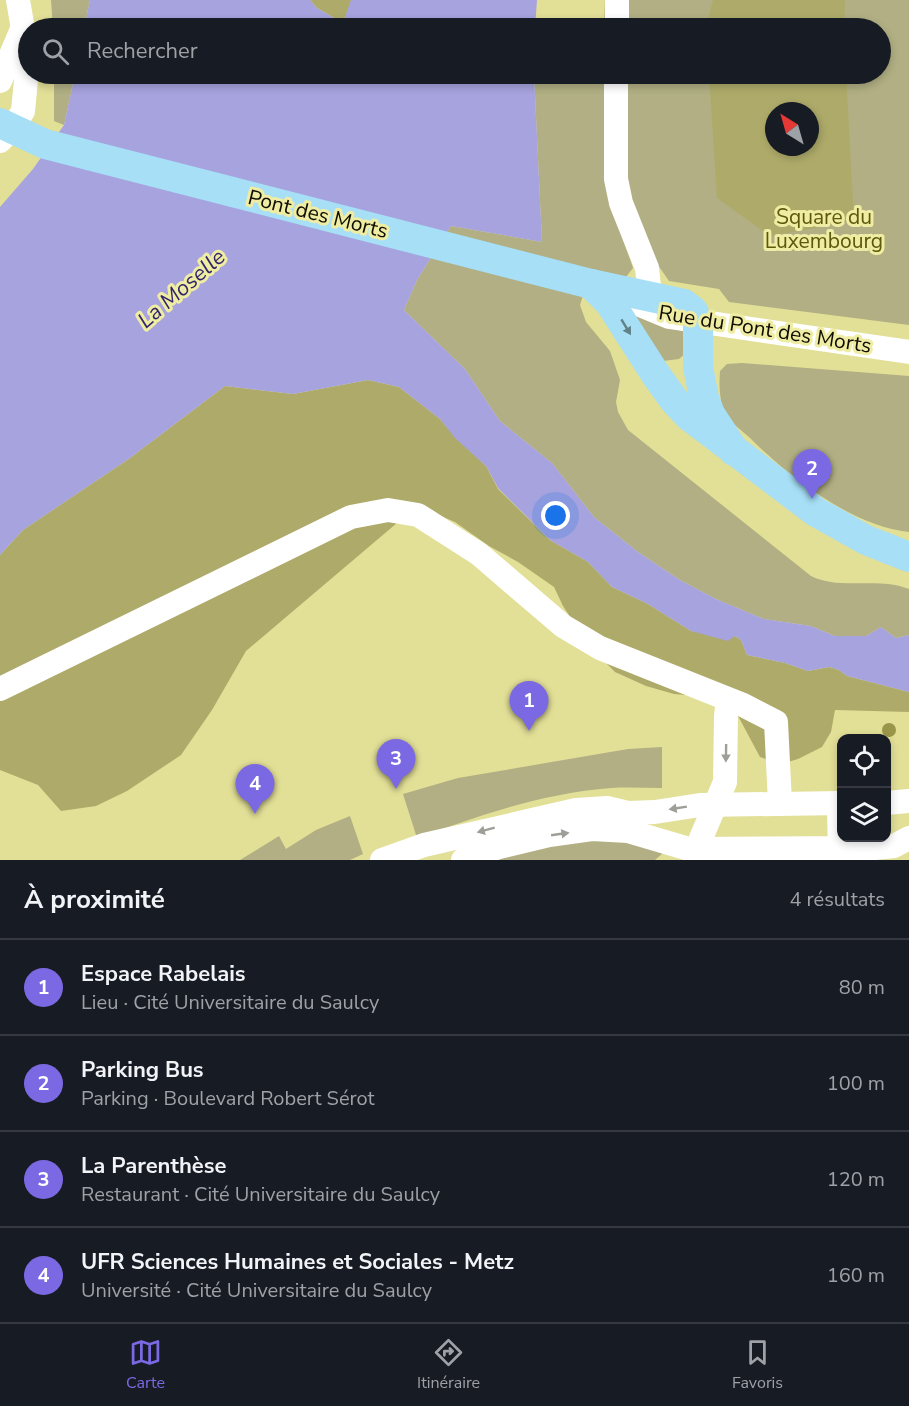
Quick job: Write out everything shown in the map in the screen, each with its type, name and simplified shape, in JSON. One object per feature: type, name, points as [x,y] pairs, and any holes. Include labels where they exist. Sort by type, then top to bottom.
[{"type":"main road","name":"Pont des Morts","points":[[4,131],[45,144],[591,284],[684,304],[693,311],[698,322]]},
{"type":"main road","points":[[591,284],[610,303],[656,375],[689,416],[816,512],[858,535],[909,557]]},
{"type":"main road","points":[[698,322],[698,367],[704,398],[710,414],[734,451]]},
{"type":"main road","points":[[656,375],[698,358]]},
{"type":"main road","points":[[858,535],[909,545]]},
{"type":"street","points":[[18,0],[20,18]]},
{"type":"street","points":[[616,18],[617,0]]},
{"type":"street","points":[[0,81],[18,38]]},
{"type":"street","points":[[4,131],[23,111],[26,84]]},
{"type":"street","points":[[616,84],[616,179],[621,203],[647,268],[650,296]]},
{"type":"street","name":"Rue du Pont des Morts","points":[[591,284],[669,317],[909,352]]},
{"type":"street","points":[[0,689],[351,517],[388,510],[418,515],[479,554],[563,626],[600,648],[776,722],[780,803]]},
{"type":"street","points":[[691,854],[701,838],[725,782],[728,700]]},
{"type":"street","points":[[891,803],[909,801]]},
{"type":"street","points":[[382,860],[424,845],[576,810],[607,808],[628,813],[655,812],[700,805],[837,803]]},
{"type":"street","points":[[463,860],[549,835],[592,829],[627,831],[691,854],[840,854],[894,846],[909,838]]},
{"type":"green space","points":[[51,0],[90,0],[86,18],[52,18]]},
{"type":"green space","name":"Square du Luxembourg","points":[[605,0],[909,0],[909,325],[729,302],[719,289],[669,281],[629,223],[617,84],[891,84],[891,18],[604,18]]},
{"type":"green space","points":[[54,84],[73,84],[64,125],[54,121]]},
{"type":"green space","points":[[534,84],[611,84],[613,211],[633,268],[626,277],[591,269],[580,305],[586,322],[610,351],[620,380],[616,402],[618,412],[628,430],[811,576],[834,583],[897,585],[909,589],[909,635],[896,638],[881,627],[866,636],[835,636],[811,626],[764,619],[716,599],[680,580],[638,552],[594,517],[552,463],[500,421],[465,369],[404,310],[417,280],[451,226],[542,242]]},
{"type":"green space","points":[[627,309],[687,330],[688,351],[679,359],[663,361]]},
{"type":"green space","points":[[742,363],[909,376],[909,532],[887,528],[866,520],[823,497],[783,468],[732,422],[724,411],[721,400],[720,371],[727,364]]},
{"type":"green space","points":[[662,747],[662,788],[611,788],[561,795],[488,813],[417,838],[403,794],[458,778],[628,749]]},
{"type":"green space","points":[[350,816],[363,854],[350,860],[240,860],[279,836],[286,849],[316,830]]},
{"type":"green space","points":[[618,837],[663,853],[655,860],[484,860],[506,852]]},
{"type":"shaded area","points":[[310,0],[352,1],[345,18],[334,18],[317,8]]},
{"type":"shaded area","points":[[713,0],[845,0],[844,18],[708,18]]},
{"type":"shaded area","points":[[710,84],[847,84],[854,221],[770,236],[717,198]]},
{"type":"shaded area","points":[[368,380],[399,387],[440,419],[456,438],[486,466],[498,489],[550,540],[588,562],[612,587],[648,604],[691,631],[735,636],[741,640],[747,655],[785,663],[808,671],[829,667],[847,676],[909,692],[909,712],[835,710],[831,732],[822,747],[798,759],[781,764],[760,757],[729,699],[674,694],[646,686],[615,672],[590,647],[563,606],[554,587],[455,522],[417,506],[246,651],[212,710],[181,755],[127,791],[96,806],[61,811],[38,785],[0,770],[0,555],[23,530],[130,458],[225,386],[293,394]]},
{"type":"water","points":[[90,0],[310,0],[317,8],[334,18],[86,18]]},
{"type":"water","points":[[351,0],[537,0],[536,18],[345,18]]},
{"type":"water","name":"La Moselle","points":[[73,84],[534,84],[542,242],[451,226],[417,280],[404,310],[465,369],[500,421],[552,463],[594,517],[638,552],[680,580],[716,599],[764,619],[811,626],[835,636],[866,636],[881,627],[896,638],[909,635],[909,692],[847,676],[829,667],[808,671],[785,663],[747,655],[741,640],[735,636],[728,641],[691,631],[648,604],[612,587],[588,562],[550,540],[498,488],[486,466],[455,438],[440,419],[399,387],[368,380],[293,394],[225,386],[130,458],[23,530],[0,555],[0,207],[33,169],[64,125]]},
{"type":"place","name":"Parking Bus","points":[[812,499]]},
{"type":"place","name":"Espace Rabelais","points":[[529,731]]},
{"type":"place","name":"La Parenthèse","points":[[396,789]]},
{"type":"place","name":"UFR Sciences Humaines et Sociales - Metz","points":[[255,814]]}]
